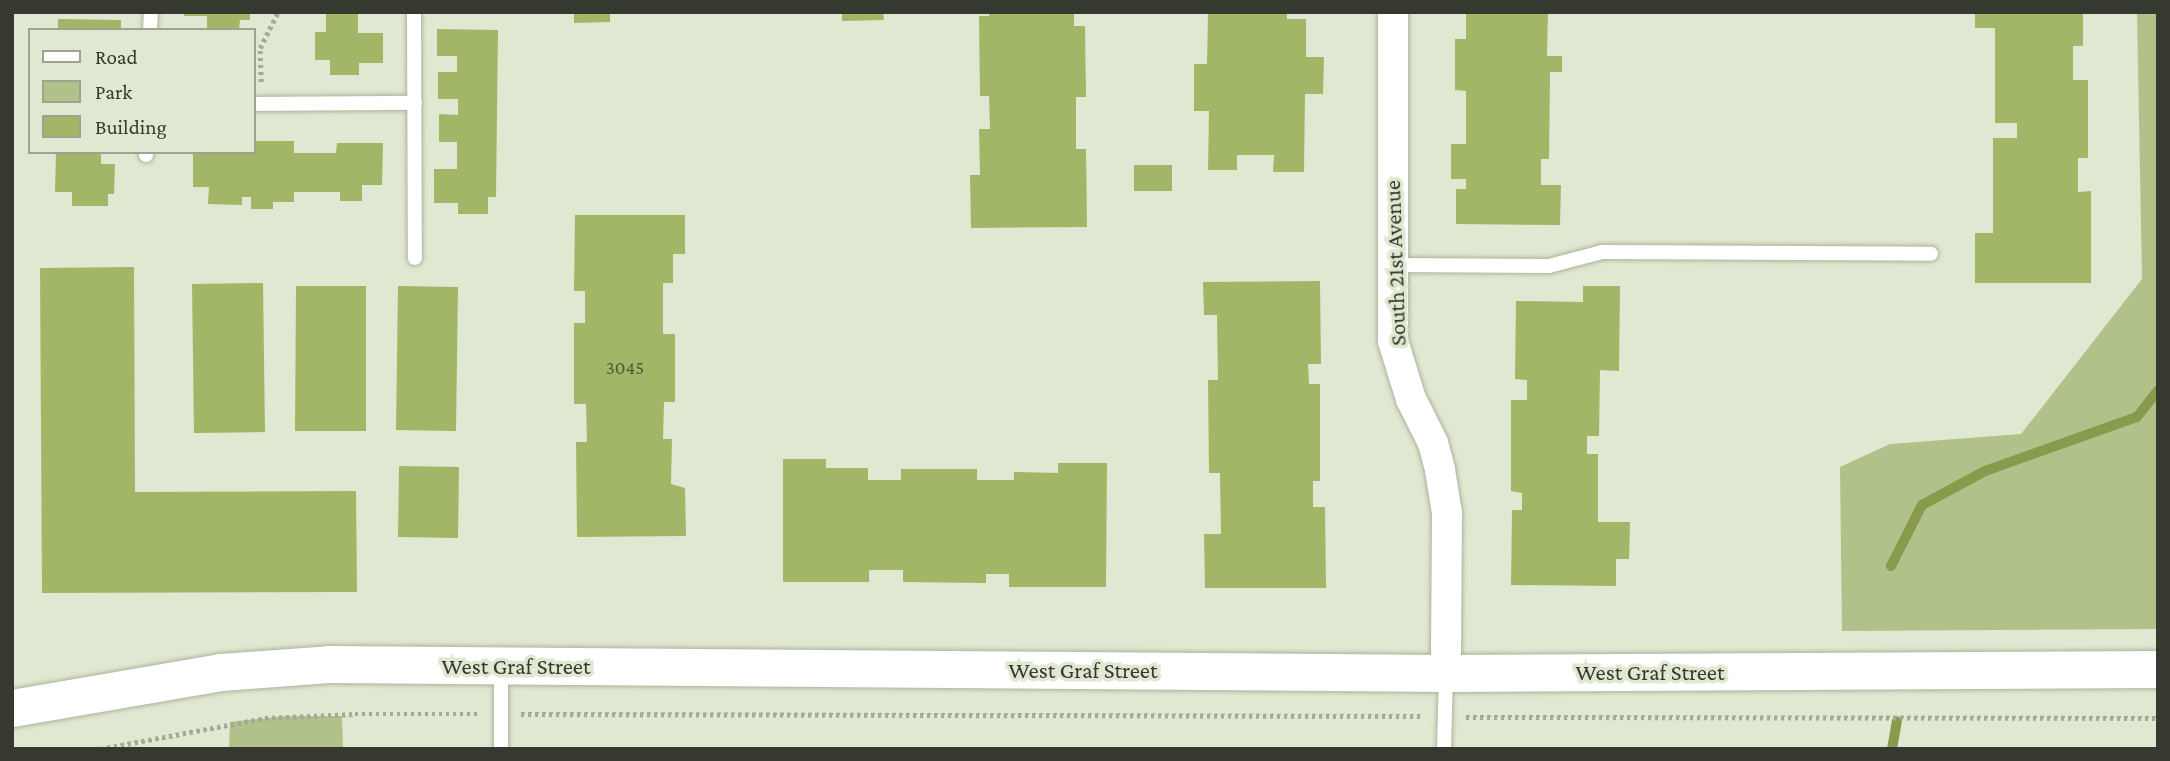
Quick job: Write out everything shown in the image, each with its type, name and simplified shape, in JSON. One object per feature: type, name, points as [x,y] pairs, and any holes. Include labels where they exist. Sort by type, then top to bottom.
[{"type":"street","name":"South 21st Avenue","points":[[1393,12],[1394,341],[1411,399],[1433,443],[1447,513],[1446,673]]},
{"type":"street","name":"West Graf Street","points":[[12,708],[233,671],[329,664],[1446,673],[2158,669]]},
{"type":"lane","points":[[414,12],[415,258]]},
{"type":"lane","points":[[258,104],[415,103]]},
{"type":"lane","points":[[1393,265],[1549,266],[1602,252],[1931,254]]},
{"type":"lane","points":[[500,665],[500,749]]},
{"type":"lane","points":[[1444,749],[1446,673]]},
{"type":"path","points":[[258,104],[260,48],[278,12]]},
{"type":"path","points":[[100,749],[265,718],[355,714],[2158,718]]},
{"type":"green space","points":[[2137,12],[2158,12],[2158,629],[1842,631],[1840,467],[1890,444],[2021,434],[2142,279]]},
{"type":"green space","points":[[285,716],[342,716],[343,749],[229,749],[230,722]]},
{"type":"building","points":[[185,12],[250,12],[250,20],[240,20],[239,28],[207,28],[207,16],[184,16]]},
{"type":"building","points":[[326,12],[358,12],[358,33],[383,33],[383,63],[359,63],[359,75],[330,75],[330,60],[315,60],[315,32],[326,32]]},
{"type":"building","points":[[574,12],[610,12],[610,22],[574,23]]},
{"type":"building","points":[[842,12],[883,12],[884,20],[842,21]]},
{"type":"building","points":[[989,12],[1074,12],[1074,26],[1085,26],[1086,97],[1076,97],[1076,149],[1086,149],[1087,227],[971,228],[970,175],[980,175],[979,129],[990,129],[989,96],[980,96],[979,16],[989,16]]},
{"type":"building","points":[[1208,12],[1287,12],[1287,19],[1306,19],[1306,57],[1324,57],[1323,94],[1305,94],[1304,172],[1273,172],[1274,155],[1237,155],[1237,170],[1208,170],[1209,111],[1194,111],[1194,64],[1207,64]]},
{"type":"building","points":[[1466,12],[1548,12],[1547,56],[1562,56],[1562,72],[1550,72],[1549,159],[1541,159],[1541,185],[1561,185],[1560,225],[1456,224],[1456,189],[1466,189],[1466,179],[1451,179],[1451,144],[1466,144],[1466,91],[1455,90],[1455,39],[1466,39]]},
{"type":"building","points":[[1975,12],[2083,12],[2083,46],[2073,46],[2073,80],[2088,80],[2088,158],[2078,158],[2078,192],[2091,191],[2091,283],[1975,283],[1975,233],[1993,233],[1993,138],[2017,138],[2017,123],[1995,123],[1995,28],[1975,28]]},
{"type":"building","points":[[58,19],[121,20],[121,28],[58,28]]},
{"type":"building","points":[[437,29],[498,30],[496,197],[488,197],[488,214],[458,214],[458,203],[434,203],[434,169],[457,169],[457,142],[439,142],[439,114],[458,115],[458,99],[438,99],[438,72],[457,72],[457,56],[437,56]]},
{"type":"building","points":[[256,141],[294,141],[294,153],[336,153],[337,143],[383,143],[382,185],[362,185],[362,201],[340,201],[340,192],[294,192],[294,202],[273,202],[273,209],[251,209],[251,197],[242,197],[242,205],[208,204],[209,187],[193,187],[193,154],[256,154]]},
{"type":"building","points":[[56,154],[101,154],[101,164],[115,164],[114,194],[108,194],[108,206],[72,206],[72,192],[55,192]]},
{"type":"building","points":[[1134,165],[1172,165],[1172,191],[1134,191]]},
{"type":"building","points":[[575,215],[685,215],[685,254],[673,254],[673,283],[663,283],[663,334],[675,334],[675,402],[664,402],[663,439],[672,439],[671,484],[685,488],[686,536],[577,537],[576,442],[587,442],[586,404],[574,404],[574,323],[585,323],[585,291],[574,291]]},
{"type":"building","points":[[134,267],[135,492],[356,491],[357,592],[42,593],[40,268]]},
{"type":"building","points":[[1320,281],[1321,364],[1308,364],[1309,384],[1320,384],[1320,481],[1313,481],[1313,507],[1325,507],[1326,588],[1205,588],[1204,534],[1221,534],[1220,473],[1209,473],[1208,380],[1218,380],[1217,315],[1204,315],[1203,282]]},
{"type":"building","points":[[263,283],[265,432],[194,433],[192,284]]},
{"type":"building","points":[[296,286],[366,286],[366,431],[295,431]]},
{"type":"building","points":[[398,286],[458,287],[456,431],[396,430]]},
{"type":"building","points":[[1583,286],[1620,286],[1619,371],[1600,370],[1599,436],[1587,436],[1587,454],[1598,454],[1598,522],[1630,522],[1629,559],[1616,559],[1616,586],[1511,585],[1512,510],[1522,510],[1522,493],[1511,491],[1511,400],[1527,400],[1527,380],[1515,379],[1516,301],[1583,302]]},
{"type":"building","points":[[783,459],[826,459],[826,468],[868,468],[868,480],[901,480],[901,469],[977,469],[977,480],[1014,480],[1014,472],[1058,473],[1058,463],[1107,463],[1106,587],[1009,587],[1009,574],[986,574],[986,583],[903,582],[903,570],[869,570],[869,582],[783,582]]},
{"type":"building","points":[[399,466],[459,467],[458,538],[398,537]]},
{"type":"waterway","points":[[1891,566],[1922,505],[1985,471],[2137,417],[2158,390]]},
{"type":"waterway","points":[[1892,749],[1897,721]]}]
